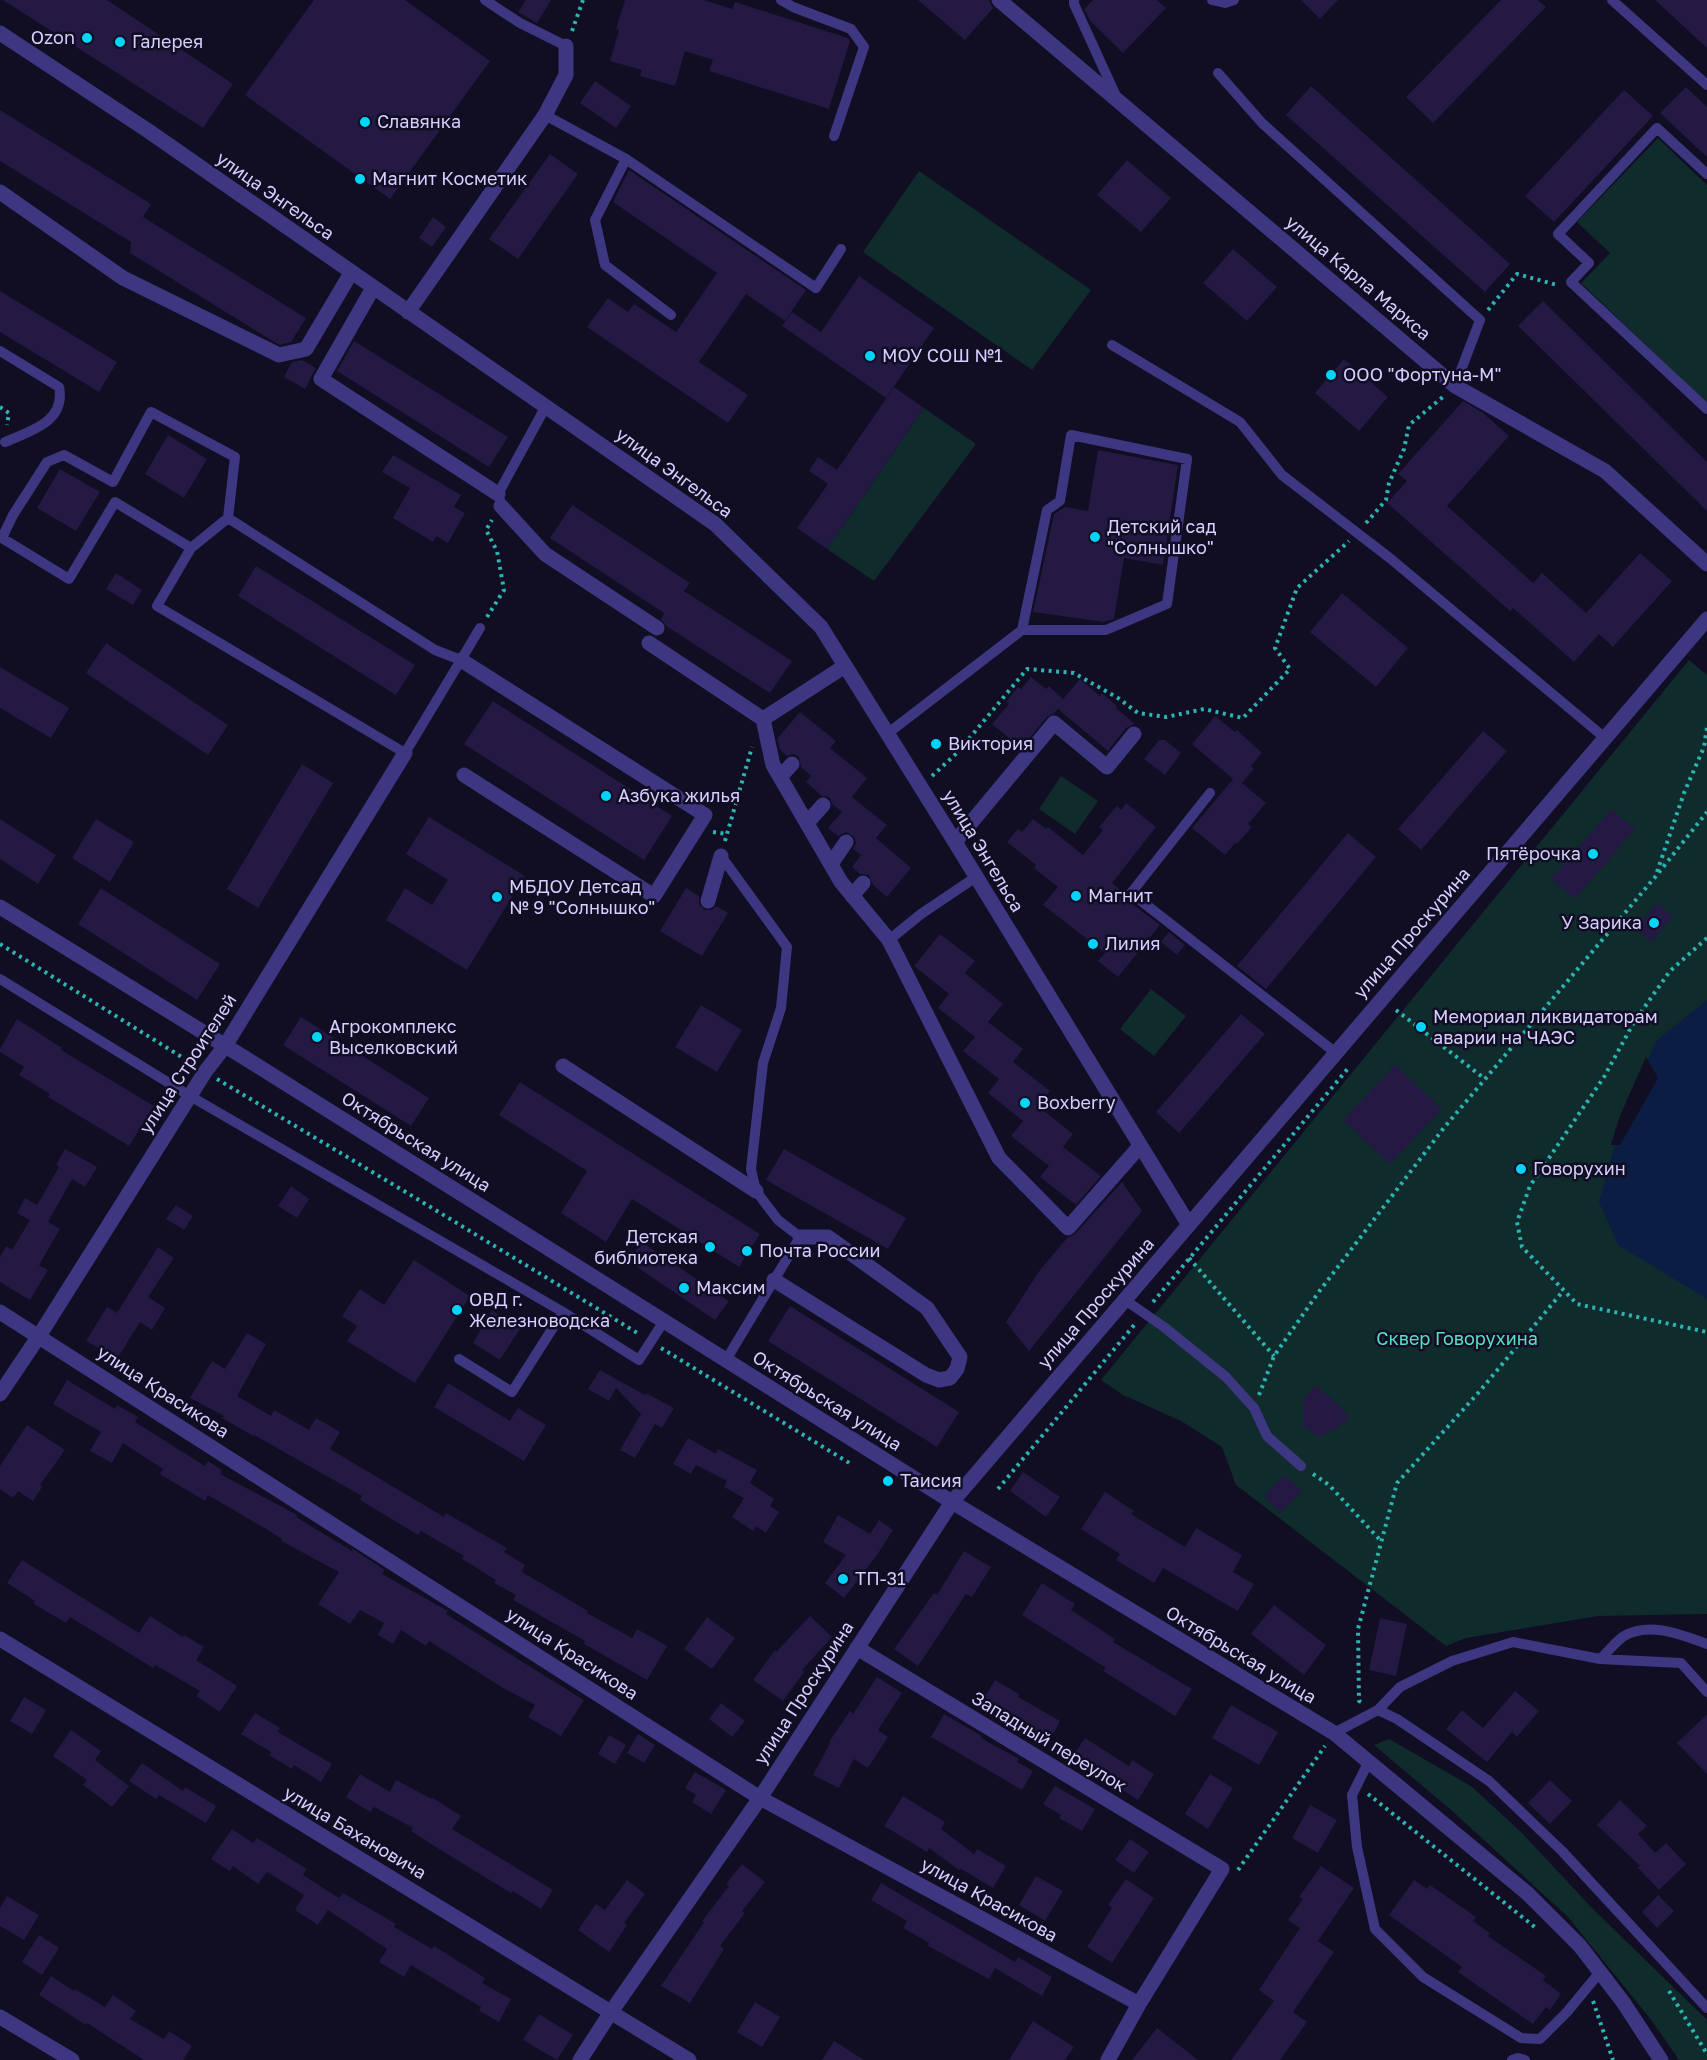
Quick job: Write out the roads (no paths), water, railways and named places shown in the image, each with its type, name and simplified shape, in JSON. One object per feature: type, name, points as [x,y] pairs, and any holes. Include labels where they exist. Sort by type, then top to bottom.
[{"type":"street","name":"улица Карла Маркса","points":[[999,0],[1455,386],[1605,471],[1707,564]]},
{"type":"street","name":"улица Энгельса","points":[[0,33],[147,130],[715,524],[821,627],[1189,1225]]},
{"type":"street","points":[[408,312],[545,115],[566,75],[566,46]]},
{"type":"street","points":[[0,192],[123,278],[279,355],[306,349],[351,273]]},
{"type":"street","points":[[373,288],[321,379],[500,500],[545,554],[657,628]]},
{"type":"street","name":"улица Проскурина","points":[[580,2060],[610,2012],[760,1798],[952,1502],[1707,619]]},
{"type":"street","points":[[649,643],[763,719],[773,765],[841,882],[889,940],[999,1158],[1068,1228],[1140,1146]]},
{"type":"street","points":[[461,660],[705,815],[654,896],[464,775]]},
{"type":"street","points":[[763,719],[845,666]]},
{"type":"street","points":[[955,842],[1054,723],[1107,767],[1134,734]]},
{"type":"street","name":"улица Строителей","points":[[0,1394],[190,1096],[225,1046],[405,753]]},
{"type":"street","points":[[780,777],[792,764]]},
{"type":"street","points":[[807,824],[823,805]]},
{"type":"street","points":[[831,864],[846,842]]},
{"type":"street","points":[[708,901],[721,856]]},
{"type":"street","points":[[852,896],[863,883]]},
{"type":"street","name":"Октябрьская улица","points":[[0,907],[952,1502],[1334,1733],[1527,1893],[1580,1946],[1623,2002],[1661,2060]]},
{"type":"street","points":[[567,1073],[675,1146],[748,1191]]},
{"type":"street","points":[[774,1280],[926,1375],[939,1380],[950,1378],[957,1369],[960,1357],[927,1308],[828,1237],[800,1236]]},
{"type":"street","name":"улица Красикова","points":[[0,1312],[760,1798],[1139,2004]]},
{"type":"street","name":"улица Бахановича","points":[[0,1639],[689,2060]]},
{"type":"street","name":"Западный переулок","points":[[857,1648],[1222,1869],[1139,2004]]},
{"type":"street","points":[[1108,2060],[1139,2004]]},
{"type":"street","points":[[0,2017],[72,2060]]},
{"type":"lane","points":[[485,0],[520,23],[566,46]]},
{"type":"lane","points":[[781,0],[793,7],[851,29],[864,46],[834,136]]},
{"type":"lane","points":[[1074,0],[1118,101]]},
{"type":"lane","points":[[1212,0],[1225,3],[1233,0]]},
{"type":"lane","points":[[1612,0],[1707,85]]},
{"type":"lane","points":[[1218,74],[1262,123],[1480,320],[1455,386]]},
{"type":"lane","points":[[545,115],[626,159],[816,288],[841,249]]},
{"type":"lane","points":[[1707,174],[1657,128],[1558,234],[1589,263],[1571,282],[1707,409]]},
{"type":"lane","points":[[626,159],[595,220],[605,265],[671,315]]},
{"type":"lane","points":[[1112,345],[1240,422],[1282,475],[1358,533],[1605,738]]},
{"type":"lane","points":[[0,351],[50,380],[59,387],[61,396],[56,413],[46,424],[5,442]]},
{"type":"lane","points":[[500,500],[546,406]]},
{"type":"lane","points":[[113,482],[64,455],[47,462],[13,515],[2,538],[69,579],[115,502],[113,482],[151,412],[235,457],[228,518],[191,548],[157,606],[405,753],[480,628]]},
{"type":"lane","points":[[887,734],[1022,630],[1106,630],[1167,604],[1187,459],[1071,435],[1060,501],[1047,510],[1022,630]]},
{"type":"lane","points":[[115,502],[191,548]]},
{"type":"lane","points":[[228,518],[435,650],[461,660]]},
{"type":"lane","points":[[1210,793],[1131,893],[1336,1053]]},
{"type":"lane","points":[[721,856],[787,947],[781,1008],[763,1063],[748,1191],[778,1220],[800,1236],[726,1360]]},
{"type":"lane","points":[[889,940],[921,914],[976,877]]},
{"type":"lane","points":[[0,979],[190,1096],[562,1312],[639,1360],[664,1321]]},
{"type":"lane","points":[[1125,1299],[1226,1377],[1254,1408],[1267,1436],[1301,1466]]},
{"type":"lane","points":[[459,1359],[512,1392],[562,1312]]},
{"type":"lane","points":[[1600,1659],[1623,1637],[1639,1630],[1661,1630],[1707,1644]]},
{"type":"lane","points":[[1334,1733],[1378,1710],[1400,1687],[1452,1661],[1513,1642],[1600,1659],[1681,1663],[1707,1692]]},
{"type":"lane","points":[[1378,1710],[1397,1719],[1489,1781],[1562,1851],[1707,2008]]},
{"type":"lane","points":[[1369,1761],[1352,1795],[1357,1847],[1375,1929],[1422,1977],[1521,2038],[1540,2039],[1600,1972]]},
{"type":"lane","points":[[1512,2060],[1518,2058],[1525,2060]]},
{"type":"water","points":[[1707,1000],[1707,1299],[1618,1245],[1599,1202],[1622,1119],[1656,1041]]},
{"type":"place","name":"Ozon","points":[[87,38]]},
{"type":"place","name":"Галерея","points":[[120,42]]},
{"type":"place","name":"Славянка","points":[[365,122]]},
{"type":"place","name":"Магнит Косметик","points":[[360,179]]},
{"type":"place","name":"МОУ СОШ №1","points":[[870,356]]},
{"type":"place","name":"ООО \"Фортуна-М\"","points":[[1331,375]]},
{"type":"place","name":"Детский сад \"Солнышко\"","points":[[1095,537]]},
{"type":"place","name":"Виктория","points":[[936,744]]},
{"type":"place","name":"Азбука жилья","points":[[606,796]]},
{"type":"place","name":"Пятёрочка","points":[[1593,854]]},
{"type":"place","name":"Магнит","points":[[1076,896]]},
{"type":"place","name":"МБДОУ Детсад № 9 \"Солнышко\"","points":[[497,897]]},
{"type":"place","name":"У Зарика","points":[[1654,923]]},
{"type":"place","name":"Лилия","points":[[1093,944]]},
{"type":"place","name":"Мемориал ликвидаторам аварии на ЧАЭС","points":[[1421,1027]]},
{"type":"place","name":"Агрокомплекс Выселковский","points":[[317,1037]]},
{"type":"place","name":"Boxberry","points":[[1025,1103]]},
{"type":"place","name":"Говорухин","points":[[1521,1169]]},
{"type":"place","name":"Детская библиотека","points":[[710,1247]]},
{"type":"place","name":"Почта России","points":[[747,1251]]},
{"type":"place","name":"Максим","points":[[684,1288]]},
{"type":"place","name":"ОВД г. Железноводска","points":[[457,1310]]},
{"type":"place","name":"Таисия","points":[[888,1481]]},
{"type":"place","name":"ТП-31","points":[[843,1579]]},
{"type":"park label","name":"Сквер Говорухина","points":[[1457,1339]]}]
